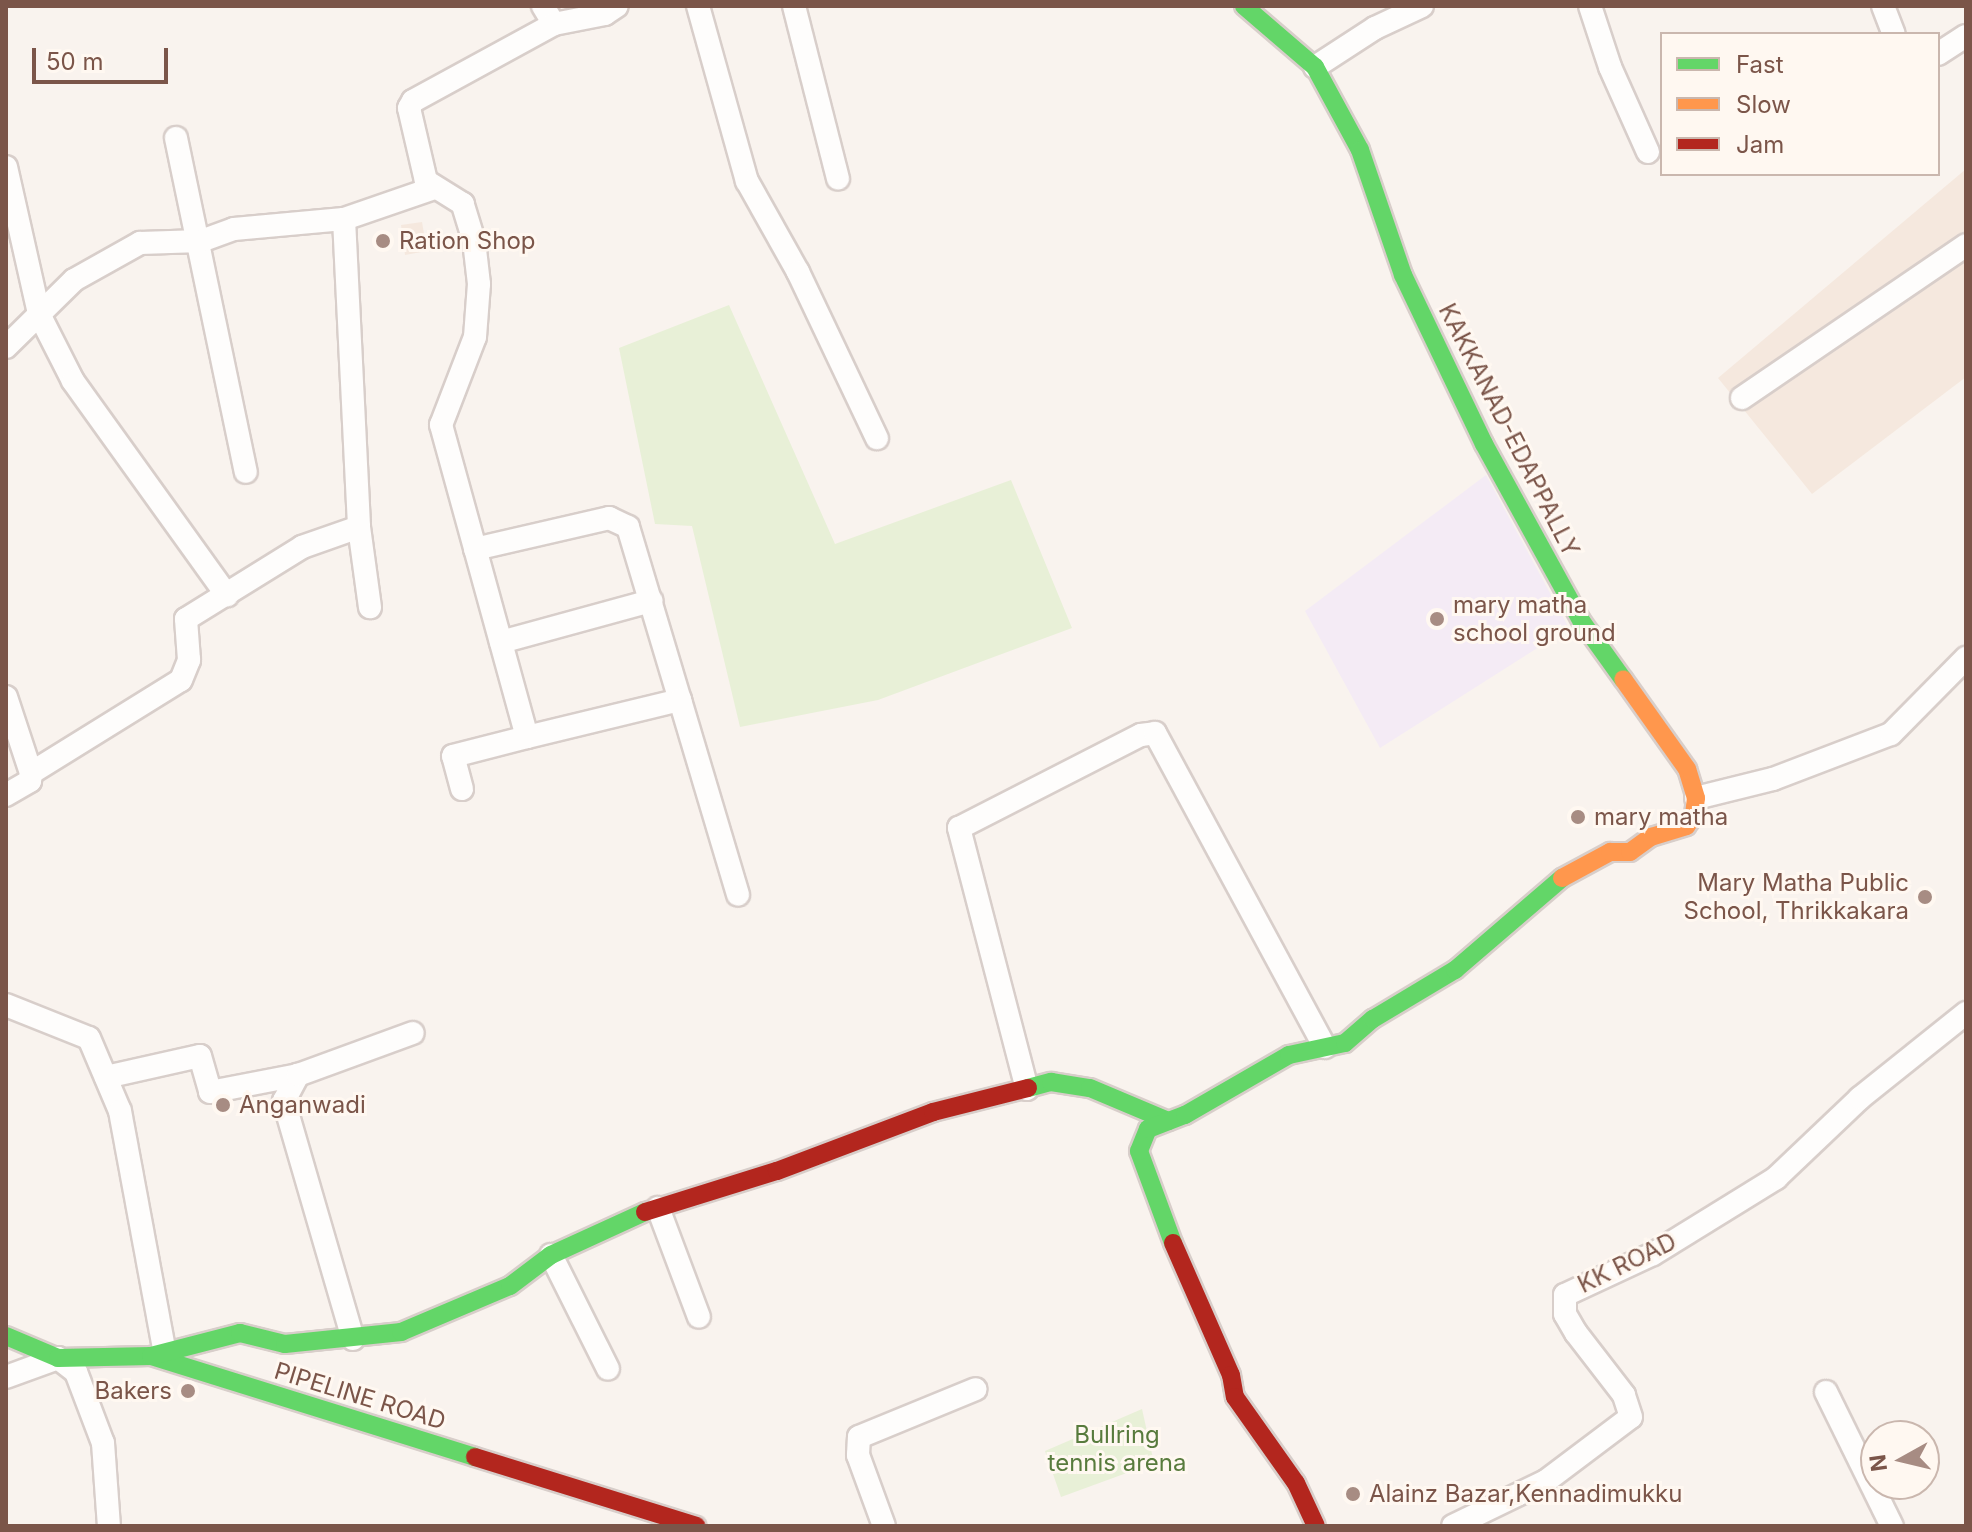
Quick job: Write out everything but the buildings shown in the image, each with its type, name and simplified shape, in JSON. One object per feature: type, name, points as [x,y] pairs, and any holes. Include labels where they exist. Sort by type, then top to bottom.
[{"type":"street","points":[[434,188],[421,170],[408,118],[413,101],[548,15],[605,14],[617,6]]},
{"type":"street","points":[[698,6],[747,181],[798,272],[877,438]]},
{"type":"street","points":[[794,6],[838,178]]},
{"type":"street","name":"KAKKANAD-EDAPPALLY","points":[[1244,6],[1315,67],[1360,150],[1403,275],[1484,444],[1582,622],[1687,769],[1696,798]]},
{"type":"street","points":[[1315,67],[1375,28],[1422,6]]},
{"type":"street","points":[[1590,6],[1610,67],[1648,152]]},
{"type":"street","points":[[1883,6],[1893,32]]},
{"type":"street","points":[[1940,53],[1966,36]]},
{"type":"street","points":[[176,138],[201,241],[246,472]]},
{"type":"street","points":[[6,167],[39,314],[73,381],[227,595]]},
{"type":"street","points":[[6,347],[74,280],[140,243],[201,241],[234,229],[344,219],[434,188],[449,191],[463,204],[474,241],[479,284],[475,337],[441,425],[527,737]]},
{"type":"street","points":[[344,219],[359,527],[370,607]]},
{"type":"street","points":[[1742,398],[1966,245]]},
{"type":"street","points":[[475,549],[618,520],[633,535],[738,895]]},
{"type":"street","points":[[31,773],[181,680],[189,660],[186,619],[302,547],[359,527]]},
{"type":"street","points":[[501,642],[651,601]]},
{"type":"street","points":[[1316,1526],[1296,1483],[1235,1397],[1139,1151],[1148,1129],[1289,1055],[1345,1043],[1373,1019],[1455,970],[1576,868],[1686,826],[1694,816],[1696,798],[1773,779],[1891,734],[1966,658]]},
{"type":"street","points":[[6,697],[31,773],[30,781],[6,795]]},
{"type":"street","points":[[462,789],[453,756],[680,700]]},
{"type":"street","points":[[1027,1089],[959,828],[1141,735],[1155,733],[1325,1047]]},
{"type":"street","points":[[6,1005],[89,1038],[106,1077],[120,1111],[158,1355],[240,1333],[285,1344],[401,1332],[463,1309],[510,1286],[551,1255],[658,1208],[933,1112],[1051,1082],[1090,1088],[1168,1121]]},
{"type":"street","name":"KK ROAD","points":[[1453,1526],[1546,1481],[1631,1417],[1624,1395],[1565,1314],[1565,1295],[1653,1254],[1776,1178],[1860,1098],[1966,1013]]},
{"type":"street","points":[[106,1077],[200,1056],[210,1092],[298,1075],[413,1033]]},
{"type":"street","points":[[298,1075],[284,1101],[353,1339]]},
{"type":"street","points":[[658,1208],[699,1317]]},
{"type":"street","points":[[551,1255],[608,1369]]},
{"type":"street","name":"PIPELINE ROAD","points":[[6,1336],[58,1358],[158,1355],[697,1526]]},
{"type":"street","points":[[6,1377],[58,1358],[76,1372],[103,1443],[109,1526]]},
{"type":"street","points":[[884,1526],[858,1455],[859,1437],[976,1389]]},
{"type":"street","points":[[1826,1392],[1892,1526]]},
{"type":"shaded area","points":[[1966,169],[1966,377],[1812,494],[1718,378]]},
{"type":"shaded area","points":[[422,222],[427,251],[405,255],[401,225]]},
{"type":"shaded area","name":"mary matha school ground","points":[[1486,475],[1569,628],[1380,748],[1305,611]]},
{"type":"green space","points":[[729,305],[835,544],[1011,480],[1072,628],[878,700],[740,727],[692,526],[655,524],[619,348]]},
{"type":"green space","name":"Bullring tennis arena","points":[[1142,1409],[1154,1463],[1061,1497],[1045,1451]]},
{"type":"traffic: fast","points":[[1244,6],[1315,67],[1360,150],[1403,275],[1484,444],[1582,622],[1623,679]]},
{"type":"traffic: fast","points":[[1173,1243],[1139,1151],[1148,1129],[1185,1115],[1289,1055],[1345,1043],[1373,1019],[1455,970],[1562,878]]},
{"type":"traffic: fast","points":[[1028,1088],[1051,1082],[1090,1088],[1168,1121]]},
{"type":"traffic: fast","points":[[151,1356],[240,1333],[285,1344],[401,1332],[510,1286],[551,1255],[645,1212]]},
{"type":"traffic: fast","points":[[6,1336],[58,1358],[151,1356],[475,1457]]},
{"type":"traffic: slow","points":[[1562,878],[1610,852],[1630,852],[1651,837],[1686,826],[1694,816],[1696,798],[1687,769],[1623,679]]},
{"type":"traffic: jam","points":[[645,1212],[777,1171],[933,1112],[1028,1088]]},
{"type":"traffic: jam","points":[[1173,1243],[1231,1375],[1235,1397],[1296,1483],[1316,1526]]},
{"type":"traffic: jam","points":[[475,1457],[697,1526]]},
{"type":"place","name":"Ration Shop","points":[[383,241]]},
{"type":"place","name":"mary matha school ground","points":[[1437,619]]},
{"type":"place","name":"mary matha","points":[[1578,817]]},
{"type":"place","name":"Mary Matha Public School, Thrikkakara","points":[[1925,897]]},
{"type":"place","name":"Anganwadi","points":[[223,1105]]},
{"type":"place","name":"Bakers","points":[[188,1391]]},
{"type":"place","name":"Alainz Bazar,Kennadimukku","points":[[1353,1494]]}]
